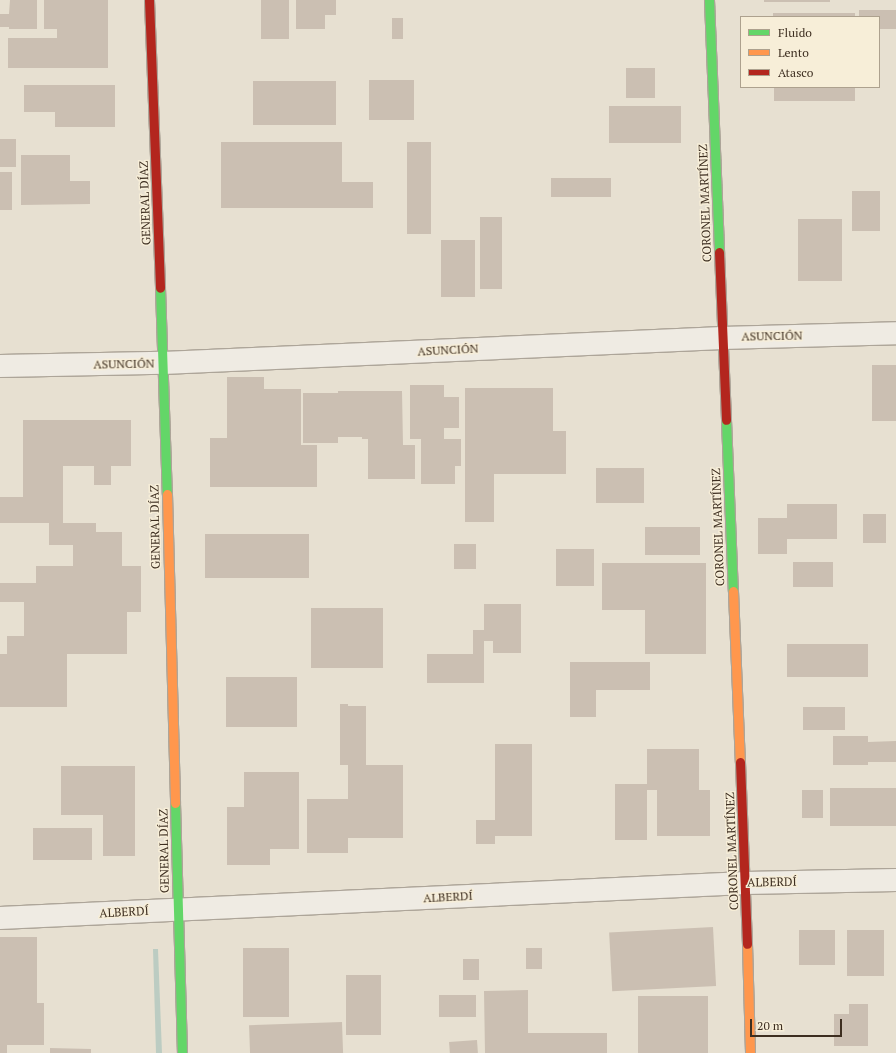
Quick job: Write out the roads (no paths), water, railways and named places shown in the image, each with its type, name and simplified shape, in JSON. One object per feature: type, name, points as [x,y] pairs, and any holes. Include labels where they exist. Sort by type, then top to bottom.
[{"type":"street","name":"GENERAL DÍAZ","points":[[149,0],[163,363],[182,1053]]},
{"type":"street","name":"CORONEL MARTÍNEZ","points":[[709,0],[745,883],[750,1053]]},
{"type":"street","name":"ASUNCIÓN","points":[[0,366],[163,363],[722,338],[896,334]]},
{"type":"street","name":"ALBERDÍ","points":[[0,918],[745,883],[896,880]]}]
